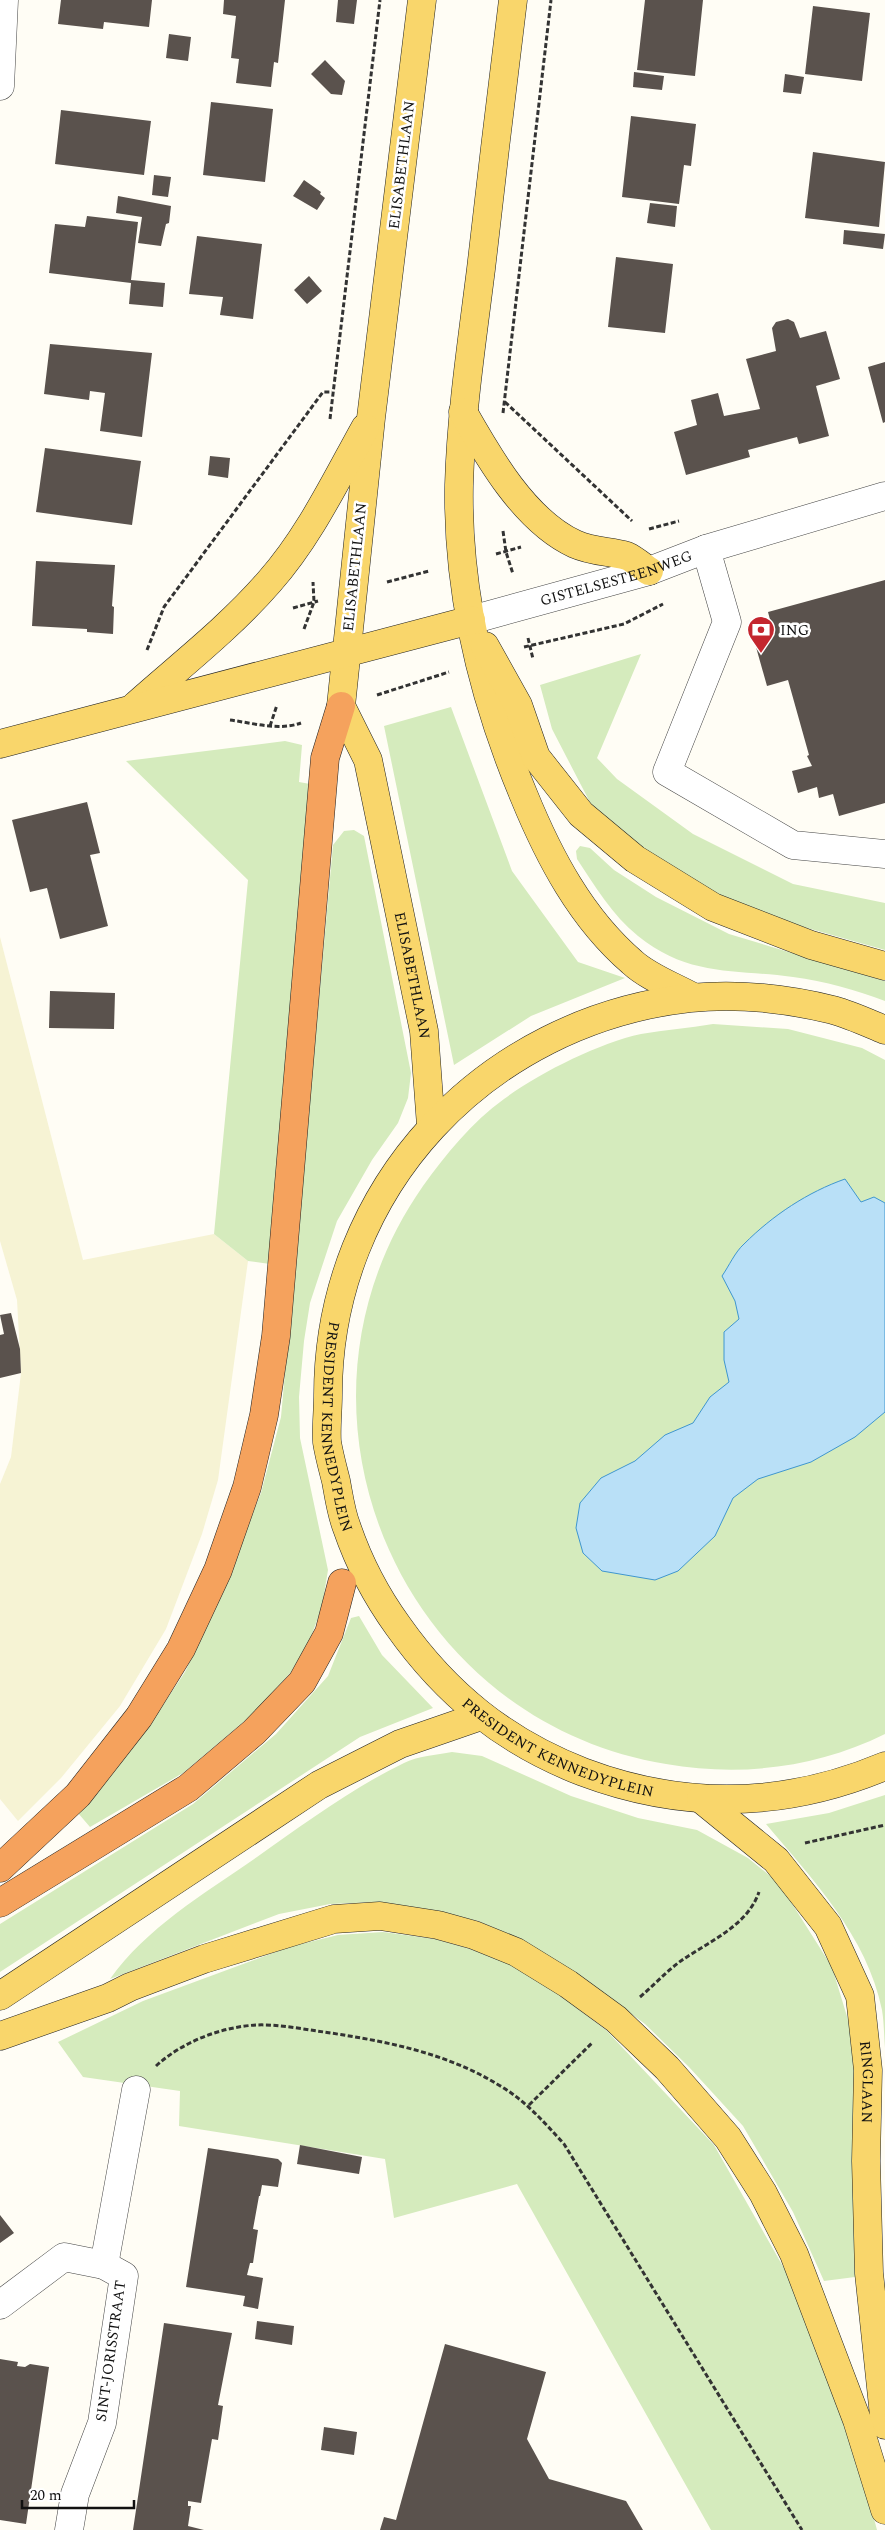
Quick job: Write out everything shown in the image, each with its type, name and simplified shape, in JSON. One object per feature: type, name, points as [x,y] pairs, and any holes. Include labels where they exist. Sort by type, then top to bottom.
[{"type":"highway","points":[[0,1868],[78,1795],[139,1717],[181,1649],[210,1588],[247,1487],[264,1415],[276,1336],[324,768],[341,706]]},
{"type":"highway","points":[[0,1904],[188,1788],[254,1732],[302,1682],[329,1633],[342,1583]]},
{"type":"main road","name":"ELISABETHLAAN","points":[[422,0],[371,418],[341,706],[368,760],[424,1031],[431,1126]]},
{"type":"main road","points":[[513,0],[464,412],[459,486],[463,562],[470,620],[486,660],[504,750],[541,836],[569,888],[605,935],[634,964],[693,997]]},
{"type":"main road","points":[[464,412],[484,449],[534,515],[574,544],[598,553],[628,556],[649,571]]},
{"type":"main road","points":[[0,744],[133,708],[222,632],[286,562],[323,505],[371,418]]},
{"type":"main road","name":"GISTELSESTEENWEG","points":[[133,708],[470,620]]},
{"type":"main road","points":[[486,660],[518,705],[536,758],[581,814],[635,859],[713,908],[810,945],[885,966]]},
{"type":"main road","name":"PRESIDENT KENNEDYPLEIN","points":[[885,1030],[835,1011],[765,998],[693,997],[619,1010],[550,1037],[487,1076],[431,1126],[380,1195],[346,1273],[328,1357],[328,1443],[346,1527],[379,1599],[412,1647],[424,1663],[481,1716],[549,1759],[614,1784],[701,1799],[776,1797],[849,1781],[885,1766]]},
{"type":"main road","points":[[342,1583],[346,1527]]},
{"type":"main road","points":[[0,1996],[319,1785],[400,1744],[481,1716]]},
{"type":"main road","name":"RINGLAAN","points":[[701,1799],[776,1860],[828,1926],[860,1996],[868,2070],[866,2161],[869,2273],[885,2425]]},
{"type":"main road","points":[[0,2036],[108,1998],[130,1987],[204,1959],[334,1919],[380,1916],[438,1925],[474,1935],[516,1952],[568,1984],[616,2019],[667,2068],[728,2138],[763,2192],[794,2254],[857,2420],[885,2510]]},
{"type":"street","points":[[0,86],[4,0]]},
{"type":"street","name":"GISTELSESTEENWEG","points":[[470,620],[649,571],[706,549],[885,496]]},
{"type":"street","points":[[706,549],[727,622],[667,772],[793,845],[885,854]]},
{"type":"street","name":"SINT-JORISSTRAAT","points":[[69,2530],[75,2494],[102,2423],[124,2276],[104,2265],[136,2090]]},
{"type":"street","points":[[0,2305],[64,2257],[104,2265]]},
{"type":"path","points":[[146,650],[164,607],[323,392],[332,392],[380,0]]},
{"type":"path","points":[[503,421],[551,0]]},
{"type":"path","points":[[504,402],[635,524]]},
{"type":"path","points":[[642,530],[680,520]]},
{"type":"path","points":[[314,602],[352,590],[506,552]]},
{"type":"path","points":[[270,726],[291,726],[341,706],[530,646]]},
{"type":"path","points":[[529,2105],[616,2019],[677,1964],[736,1924],[756,1902],[765,1875],[788,1848],[885,1825]]},
{"type":"path","points":[[136,2090],[147,2074],[162,2060],[179,2049],[213,2034],[257,2025],[294,2027],[401,2045],[467,2068],[498,2084],[529,2105],[564,2144],[802,2530]]},
{"type":"shaded area","points":[[0,937],[83,1260],[214,1234],[248,1261],[218,1480],[202,1534],[166,1629],[120,1706],[61,1778],[18,1821],[0,1799],[0,1484],[11,1457],[21,1373],[17,1300],[0,1241]]},
{"type":"green space","points":[[641,654],[597,758],[617,779],[693,834],[793,884],[885,903],[885,950],[747,911],[646,855],[596,814],[552,729],[540,685]]},
{"type":"green space","points":[[451,707],[512,871],[578,962],[625,978],[531,1016],[454,1065],[384,726]]},
{"type":"green space","points":[[285,741],[302,745],[299,782],[310,784],[270,1264],[248,1261],[214,1234],[248,880],[126,761]]},
{"type":"green space","points":[[354,830],[364,836],[411,1073],[408,1098],[398,1123],[372,1160],[337,1221],[310,1303],[304,1341],[299,1397],[300,1438],[328,1570],[322,1607],[309,1642],[291,1672],[254,1713],[183,1773],[90,1827],[78,1813],[147,1729],[185,1672],[213,1613],[261,1493],[281,1417],[333,845],[344,831]]},
{"type":"green space","points":[[580,846],[590,848],[614,870],[656,897],[729,934],[885,981],[885,1001],[817,981],[712,969],[675,959],[638,936],[604,900],[577,859],[576,851]]},
{"type":"green space","points":[[713,1024],[788,1029],[862,1048],[885,1060],[885,1734],[859,1746],[805,1762],[778,1767],[722,1770],[666,1764],[572,1736],[493,1686],[430,1620],[386,1542],[361,1455],[357,1364],[378,1273],[423,1186],[450,1150],[470,1128],[492,1108],[518,1089],[552,1069],[588,1052],[624,1038],[641,1034]]},
{"type":"green space","points":[[359,1616],[382,1655],[433,1708],[360,1737],[0,1972],[0,1924],[193,1804],[276,1734],[328,1676],[351,1618]]},
{"type":"green space","points":[[452,1752],[482,1756],[571,1796],[638,1818],[697,1830],[748,1858],[779,1883],[832,1967],[849,2023],[854,2066],[855,2277],[824,2281],[793,2212],[743,2126],[689,2067],[645,2024],[578,1974],[522,1940],[478,1921],[440,1912],[378,1902],[330,1904],[279,1914],[110,1979],[141,1943],[178,1912],[329,1807],[385,1773],[409,1761]]},
{"type":"green space","points":[[885,1795],[885,2048],[882,2010],[875,1983],[851,1933],[802,1866],[766,1824],[829,1813]]},
{"type":"green space","points":[[383,1932],[435,1939],[470,1949],[512,1965],[558,1994],[606,2030],[714,2145],[785,2270],[847,2417],[877,2530],[711,2530],[517,2184],[394,2218],[385,2159],[179,2126],[180,2091],[83,2077],[58,2042],[143,2001],[289,1947],[338,1935]]},
{"type":"water","points":[[845,1179],[861,1202],[874,1197],[885,1203],[885,1412],[855,1437],[811,1462],[758,1479],[733,1498],[715,1536],[678,1571],[655,1580],[602,1571],[583,1553],[576,1528],[580,1503],[601,1478],[635,1461],[665,1435],[693,1423],[710,1397],[729,1382],[724,1360],[724,1332],[739,1319],[735,1301],[722,1276],[741,1247],[767,1223],[804,1198]]},
{"type":"building","points":[[61,0],[152,0],[149,27],[104,22],[103,29],[58,24]]},
{"type":"building","points":[[224,0],[285,0],[278,63],[274,62],[271,87],[236,83],[239,59],[231,58],[236,16],[223,14]]},
{"type":"building","points":[[338,0],[357,0],[354,24],[336,22]]},
{"type":"building","points":[[645,0],[703,0],[695,76],[637,70]]},
{"type":"building","points":[[813,6],[870,13],[862,81],[805,74]]},
{"type":"building","points":[[169,34],[191,37],[188,61],[166,58]]},
{"type":"building","points":[[325,60],[345,81],[342,95],[331,94],[311,74]]},
{"type":"building","points":[[634,72],[664,76],[662,90],[633,87]]},
{"type":"building","points":[[785,74],[804,77],[801,94],[783,92]]},
{"type":"building","points":[[211,102],[273,109],[265,182],[203,175]]},
{"type":"building","points":[[61,110],[151,121],[144,175],[55,164]]},
{"type":"building","points":[[631,116],[696,124],[691,166],[684,165],[679,204],[622,197]]},
{"type":"building","points":[[813,152],[885,162],[879,227],[805,218]]},
{"type":"building","points":[[154,175],[171,177],[168,197],[152,195]]},
{"type":"building","points":[[304,180],[321,192],[320,194],[325,198],[317,210],[293,196]]},
{"type":"building","points":[[118,196],[171,206],[169,223],[166,224],[161,246],[138,243],[142,217],[116,213]]},
{"type":"building","points":[[650,203],[677,206],[675,227],[647,223]]},
{"type":"building","points":[[87,216],[138,222],[131,280],[165,283],[163,307],[129,304],[131,283],[49,273],[55,224],[85,227]]},
{"type":"building","points":[[844,230],[885,234],[883,249],[843,244]]},
{"type":"building","points":[[197,236],[262,244],[253,319],[220,315],[223,297],[189,294]]},
{"type":"building","points":[[616,257],[673,264],[665,333],[608,327]]},
{"type":"building","points":[[309,276],[322,291],[307,304],[294,290]]},
{"type":"building","points":[[788,319],[794,322],[800,338],[826,331],[840,379],[816,386],[829,436],[799,444],[797,437],[748,450],[750,457],[686,475],[674,432],[697,425],[691,400],[718,393],[724,416],[760,409],[746,359],[776,351],[772,328],[776,322]]},
{"type":"building","points":[[50,344],[152,353],[142,437],[100,431],[105,393],[90,391],[89,400],[44,394]]},
{"type":"building","points":[[885,362],[885,422],[883,423],[868,367]]},
{"type":"building","points":[[45,448],[141,461],[132,525],[36,512]]},
{"type":"building","points":[[210,456],[230,458],[228,478],[208,475]]},
{"type":"building","points":[[36,561],[115,565],[112,606],[114,607],[113,634],[87,632],[87,629],[32,626]]},
{"type":"building","points":[[885,580],[885,803],[839,816],[833,794],[819,798],[817,787],[798,793],[792,771],[812,766],[807,756],[809,755],[788,680],[767,686],[754,640],[774,635],[768,612]]},
{"type":"building","points":[[87,802],[100,853],[90,855],[108,926],[60,939],[47,888],[30,892],[12,820]]},
{"type":"building","points":[[50,991],[115,993],[114,1029],[49,1028]]},
{"type":"building","points":[[11,1313],[20,1349],[21,1373],[0,1378],[0,1335],[4,1334],[0,1315]]},
{"type":"building","points":[[300,2145],[362,2157],[359,2174],[297,2164]]},
{"type":"building","points":[[208,2148],[278,2159],[282,2163],[278,2187],[262,2185],[253,2229],[258,2230],[253,2263],[250,2263],[247,2275],[263,2278],[258,2309],[243,2306],[245,2296],[186,2287]]},
{"type":"building","points":[[0,2215],[14,2233],[0,2243]]},
{"type":"building","points":[[257,2321],[294,2326],[292,2345],[255,2339]]},
{"type":"building","points":[[164,2323],[232,2333],[218,2405],[223,2406],[218,2440],[212,2439],[201,2503],[188,2501],[188,2506],[191,2506],[188,2526],[204,2530],[133,2530]]},
{"type":"building","points":[[445,2344],[546,2372],[527,2439],[549,2479],[626,2501],[643,2530],[380,2530],[384,2517],[396,2520]]},
{"type":"building","points":[[0,2359],[18,2362],[17,2366],[25,2367],[30,2364],[49,2367],[26,2524],[0,2520]]},
{"type":"building","points":[[324,2427],[357,2432],[354,2455],[321,2450]]},
{"type":"place","name":"ING","points":[[761,654]]}]
